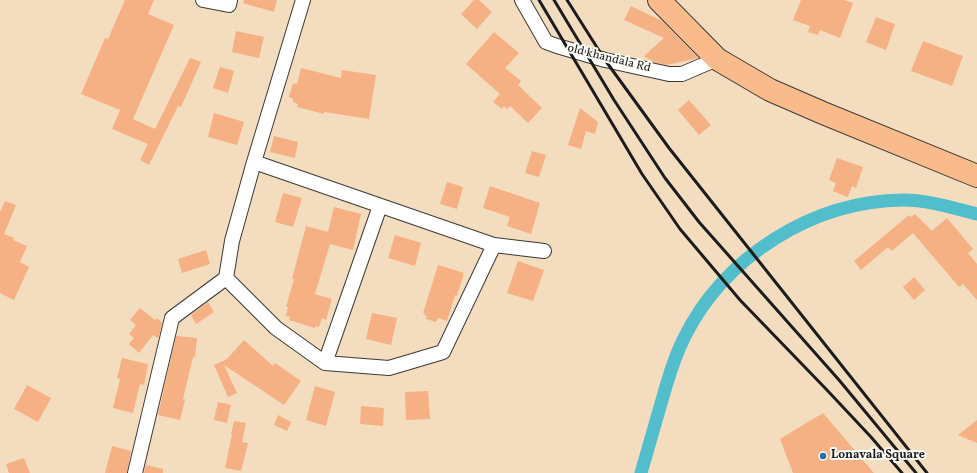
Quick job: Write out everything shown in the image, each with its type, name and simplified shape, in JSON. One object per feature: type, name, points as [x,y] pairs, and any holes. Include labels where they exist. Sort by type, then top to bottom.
[{"type":"highway","points":[[659,0],[716,59],[770,90],[977,176]]},
{"type":"highway","points":[[676,0],[726,51],[774,82],[977,166]]},
{"type":"street","points":[[203,0],[229,5],[230,0]]},
{"type":"street","points":[[135,473],[172,318],[226,278],[232,240],[303,0]]},
{"type":"street","name":"old khandala Rd","points":[[522,0],[546,42],[557,46],[605,60],[669,74],[682,74],[716,59]]},
{"type":"street","points":[[254,162],[494,245],[544,251]]},
{"type":"street","points":[[325,363],[380,206]]},
{"type":"street","points":[[226,278],[276,328],[325,363],[389,368],[443,352],[494,245]]},
{"type":"building","points":[[125,0],[154,0],[148,14],[174,25],[133,119],[155,129],[190,58],[201,62],[181,107],[178,106],[149,165],[140,160],[148,144],[112,129],[120,110],[81,94],[105,38],[108,39]]},
{"type":"building","points":[[244,0],[277,0],[274,12],[243,3]]},
{"type":"building","points":[[474,0],[479,0],[492,12],[477,29],[461,14]]},
{"type":"building","points":[[801,0],[844,0],[853,3],[840,38],[820,30],[818,35],[808,32],[810,26],[793,20]]},
{"type":"building","points":[[631,6],[662,21],[698,58],[667,65],[653,62],[644,56],[664,38],[624,20]]},
{"type":"building","points":[[876,17],[895,24],[886,50],[866,42]]},
{"type":"building","points":[[236,31],[264,37],[259,58],[232,52]]},
{"type":"building","points":[[494,32],[519,53],[505,68],[521,81],[518,85],[542,108],[528,123],[510,106],[507,109],[504,106],[502,109],[493,102],[500,94],[466,64]]},
{"type":"building","points":[[923,41],[963,56],[952,86],[911,71]]},
{"type":"building","points":[[220,67],[234,71],[228,93],[213,88]]},
{"type":"building","points":[[301,68],[341,78],[342,70],[376,75],[369,119],[324,112],[324,114],[297,107],[298,104],[293,102],[293,99],[289,97],[293,83],[297,84]]},
{"type":"building","points":[[689,100],[711,125],[699,135],[678,110]]},
{"type":"building","points":[[580,108],[598,122],[595,134],[586,131],[581,149],[568,145]]},
{"type":"building","points":[[214,113],[244,122],[237,145],[208,137]]},
{"type":"building","points":[[274,136],[298,142],[295,158],[270,152]]},
{"type":"building","points":[[532,151],[546,155],[539,177],[525,173]]},
{"type":"building","points":[[837,158],[863,167],[856,188],[852,186],[848,197],[833,191],[836,183],[829,180]]},
{"type":"building","points":[[447,182],[463,187],[457,209],[440,204]]},
{"type":"building","points":[[490,186],[540,203],[531,234],[507,226],[510,217],[483,208]]},
{"type":"building","points":[[283,193],[302,198],[293,227],[275,222]]},
{"type":"building","points":[[5,201],[16,205],[4,234],[27,246],[20,262],[29,267],[14,300],[0,293],[0,212]]},
{"type":"building","points":[[334,207],[361,214],[353,250],[330,244],[315,294],[332,299],[326,320],[322,318],[319,327],[316,326],[315,328],[289,320],[290,317],[286,316],[288,307],[286,307],[306,226],[328,232]]},
{"type":"building","points":[[915,214],[932,231],[947,218],[973,249],[968,253],[977,264],[977,300],[963,284],[959,287],[913,233],[892,251],[888,247],[861,270],[854,261],[909,215],[911,217]]},
{"type":"building","points":[[395,235],[421,243],[415,266],[388,258]]},
{"type":"building","points":[[206,250],[210,264],[182,273],[178,259]]},
{"type":"building","points":[[518,261],[544,270],[533,301],[507,293]]},
{"type":"building","points":[[438,265],[464,273],[447,321],[438,318],[436,322],[426,319],[427,316],[423,313]]},
{"type":"building","points":[[914,277],[925,290],[914,300],[903,287]]},
{"type":"building","points":[[208,302],[214,312],[196,324],[191,315]]},
{"type":"building","points":[[140,308],[155,320],[157,318],[162,323],[159,336],[157,338],[153,335],[139,353],[129,344],[134,338],[129,334],[136,325],[130,320]]},
{"type":"building","points":[[372,313],[397,318],[391,345],[366,339]]},
{"type":"building","points":[[176,336],[197,338],[195,357],[193,357],[183,399],[185,400],[180,420],[158,415]]},
{"type":"building","points":[[244,340],[273,366],[275,363],[301,381],[284,405],[224,365],[237,393],[228,397],[214,365],[227,359]]},
{"type":"building","points":[[122,358],[148,364],[144,385],[140,384],[133,413],[113,408],[120,379],[117,378]]},
{"type":"building","points":[[27,385],[51,398],[38,422],[14,409]]},
{"type":"building","points":[[315,386],[335,392],[326,426],[306,420]]},
{"type":"building","points":[[428,391],[430,419],[406,420],[405,392]]},
{"type":"building","points":[[218,402],[231,405],[227,423],[214,420]]},
{"type":"building","points":[[361,406],[384,408],[383,426],[360,424]]},
{"type":"building","name":"Lonavala Square","points":[[823,413],[874,473],[793,473],[780,439]]},
{"type":"building","points":[[278,415],[291,422],[287,431],[274,425]]},
{"type":"building","points":[[977,420],[977,443],[958,435]]},
{"type":"building","points":[[234,421],[246,423],[242,442],[248,443],[241,471],[225,468]]},
{"type":"building","points":[[112,446],[131,451],[127,473],[105,473]]},
{"type":"building","points":[[24,458],[30,473],[9,473],[6,464]]},
{"type":"building","points":[[146,465],[163,469],[163,473],[144,473]]},
{"type":"waterway","points":[[641,473],[669,376],[684,338],[701,309],[722,282],[747,259],[774,239],[804,223],[836,211],[869,203],[903,200],[922,201],[977,214]]},
{"type":"railway","points":[[539,0],[642,174],[680,229],[740,300],[871,437],[902,473]]},
{"type":"railway","points":[[554,0],[614,100],[665,178],[699,222],[839,380],[916,473]]},
{"type":"railway","points":[[567,0],[605,60],[669,148],[927,473]]},
{"type":"place","name":"Lonavala Square","points":[[823,456]]}]
